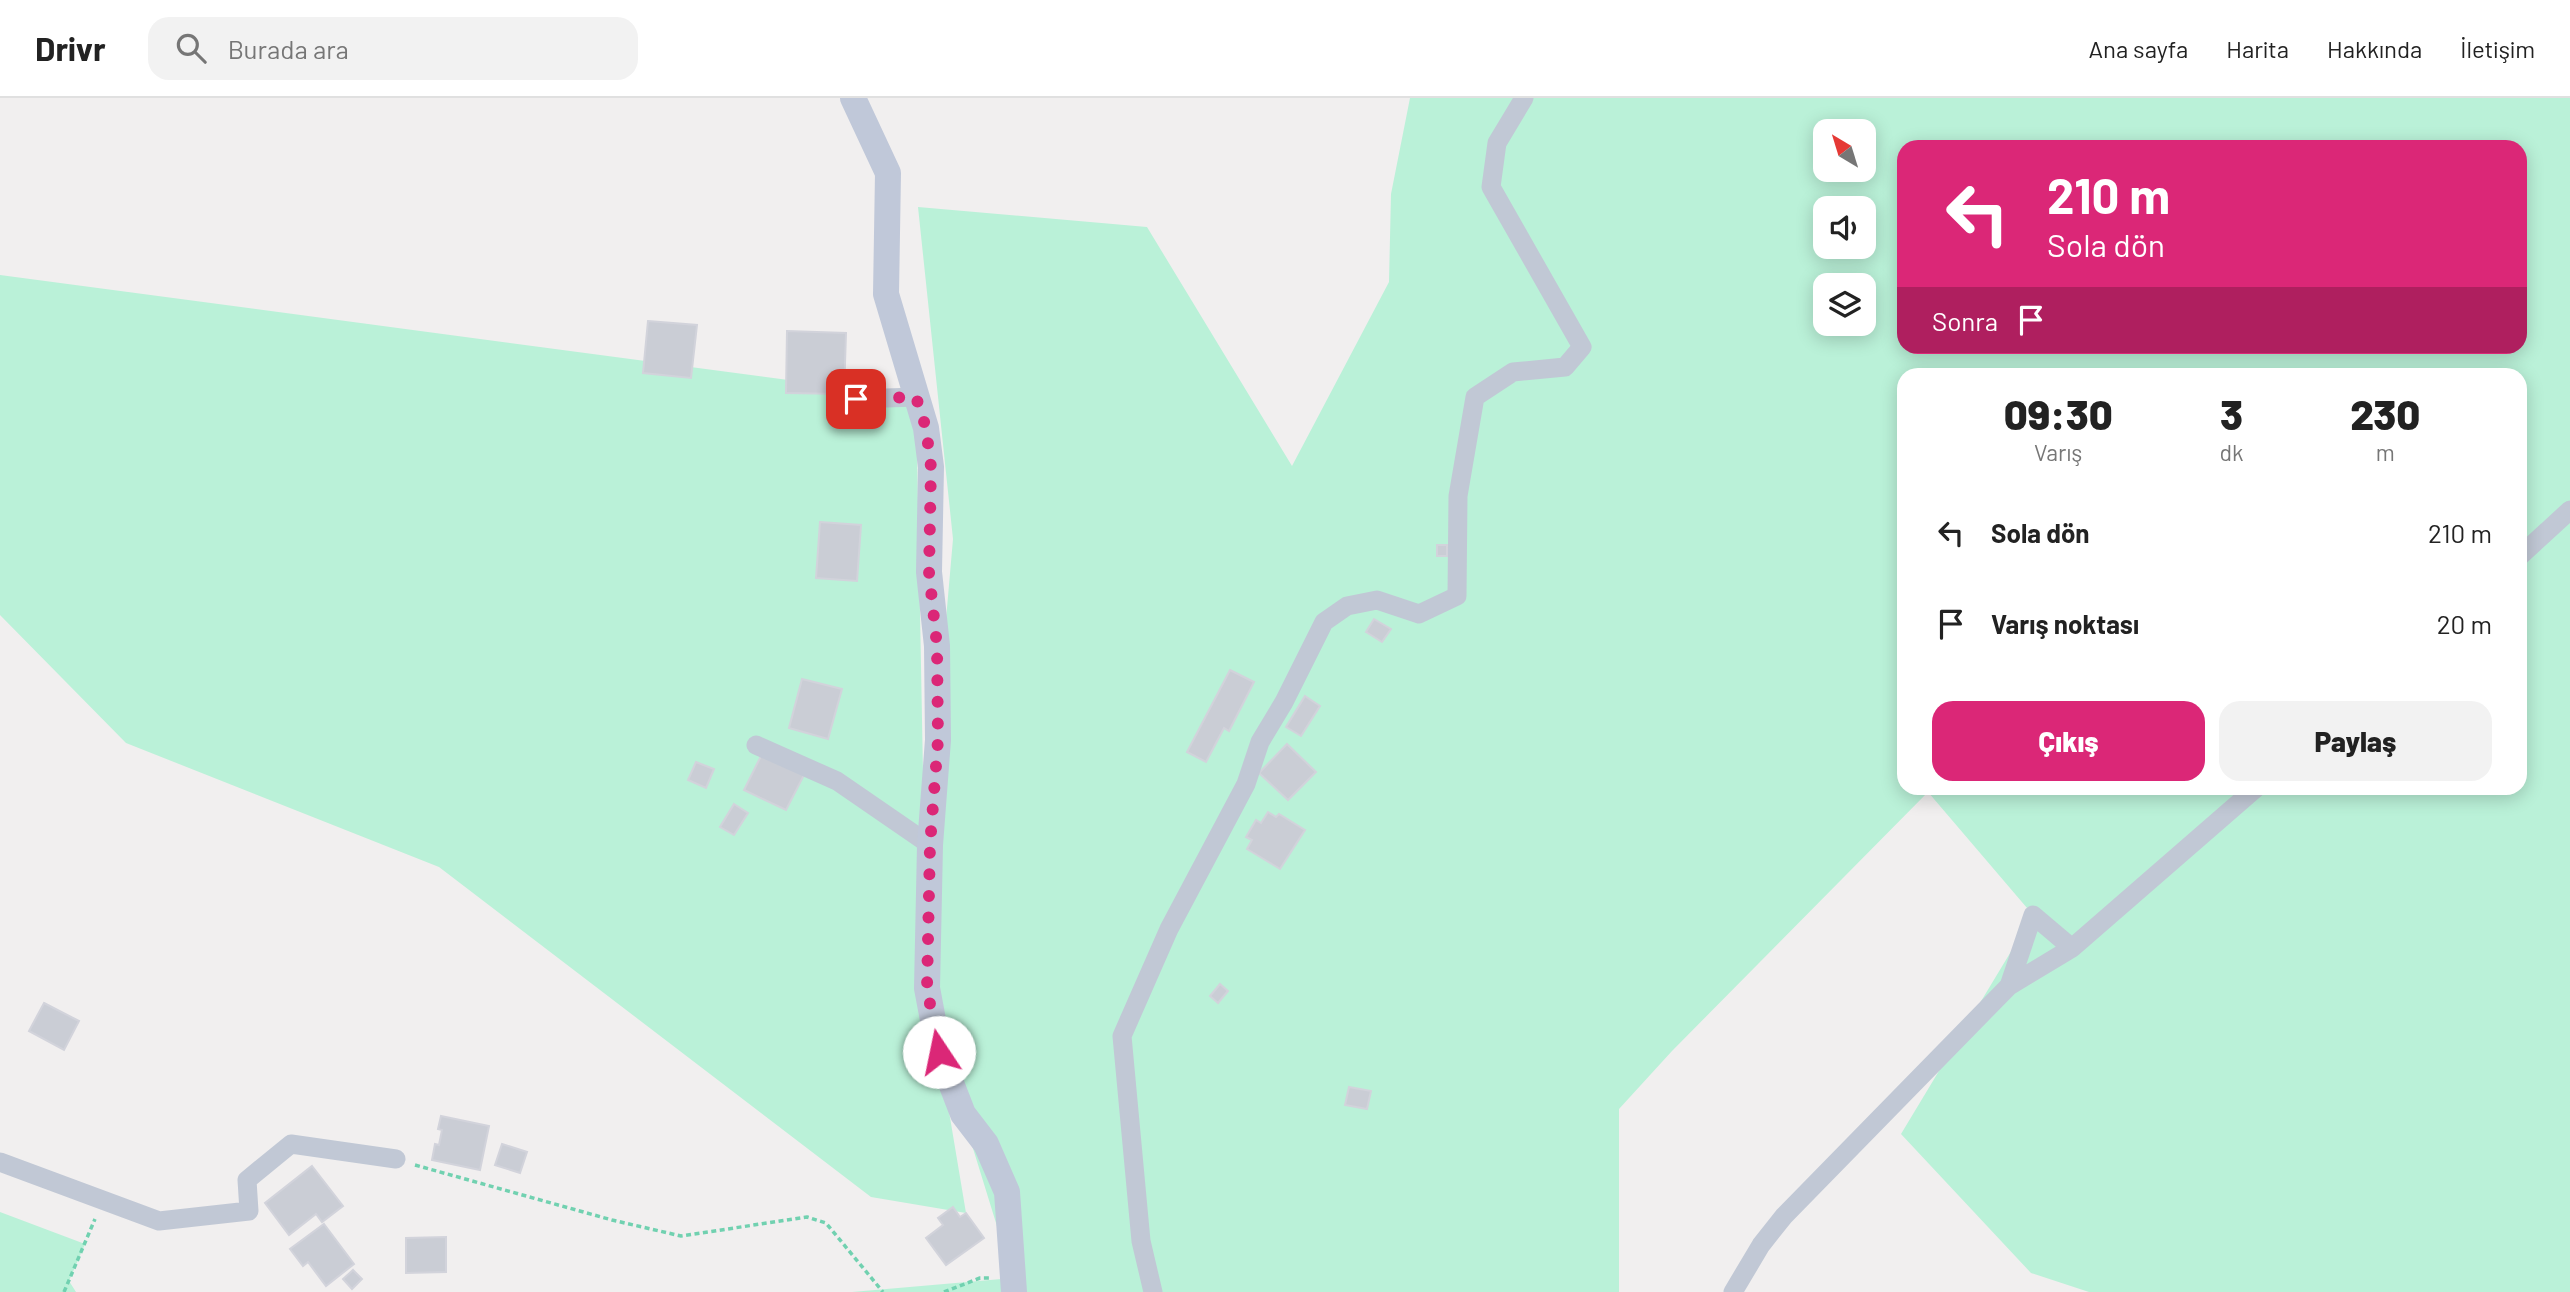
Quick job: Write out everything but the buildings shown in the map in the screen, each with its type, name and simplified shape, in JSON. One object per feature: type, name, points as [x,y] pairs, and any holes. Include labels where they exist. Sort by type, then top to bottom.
[{"type":"street","points":[[853,98],[888,173],[886,294],[926,428],[931,467],[929,572],[937,646],[938,740],[930,845],[927,988],[939,1052],[963,1114],[986,1144],[1007,1192],[1014,1285]]},
{"type":"street","points":[[1153,1292],[1141,1241],[1122,1036],[1169,929],[1246,784],[1260,742],[1284,702],[1324,622],[1347,606],[1377,600],[1419,614],[1457,596],[1458,496],[1475,397],[1513,372],[1565,367],[1582,347],[1491,187],[1497,143],[1524,98]]},
{"type":"street","points":[[856,399],[916,397]]},
{"type":"street","points":[[2527,550],[2570,510]]},
{"type":"street","points":[[756,745],[836,781],[930,845]]},
{"type":"street","points":[[1733,1292],[1761,1245],[1784,1216],[2009,986],[2073,948],[2248,795]]},
{"type":"street","points":[[2009,986],[2033,915],[2073,948]]},
{"type":"street","points":[[0,1162],[159,1221],[249,1211],[247,1180],[291,1144],[396,1159]]},
{"type":"path","points":[[396,1159],[612,1220],[681,1236],[807,1217],[826,1223],[883,1292]]},
{"type":"path","points":[[64,1292],[103,1201]]},
{"type":"path","points":[[944,1292],[980,1278],[1014,1285]]},
{"type":"green space","points":[[1410,98],[2570,98],[2570,1292],[2089,1292],[2031,1273],[1901,1134],[2033,915],[1931,795],[2527,795],[2527,368],[1897,368],[1897,795],[1925,795],[1672,1051],[1619,1109],[1619,1292],[852,1292],[1013,1278],[934,1022],[966,1213],[871,1197],[439,867],[126,743],[0,615],[0,275],[916,397],[927,987],[934,757],[953,539],[918,207],[1147,227],[1292,466],[1389,282],[1391,194]]},
{"type":"green space","points":[[0,1212],[85,1244],[69,1281],[76,1292],[0,1292]]},
{"type":"route","points":[[856,399],[916,397],[926,428],[931,467],[929,572],[937,646],[938,740],[930,845],[927,988],[939,1052]]}]
